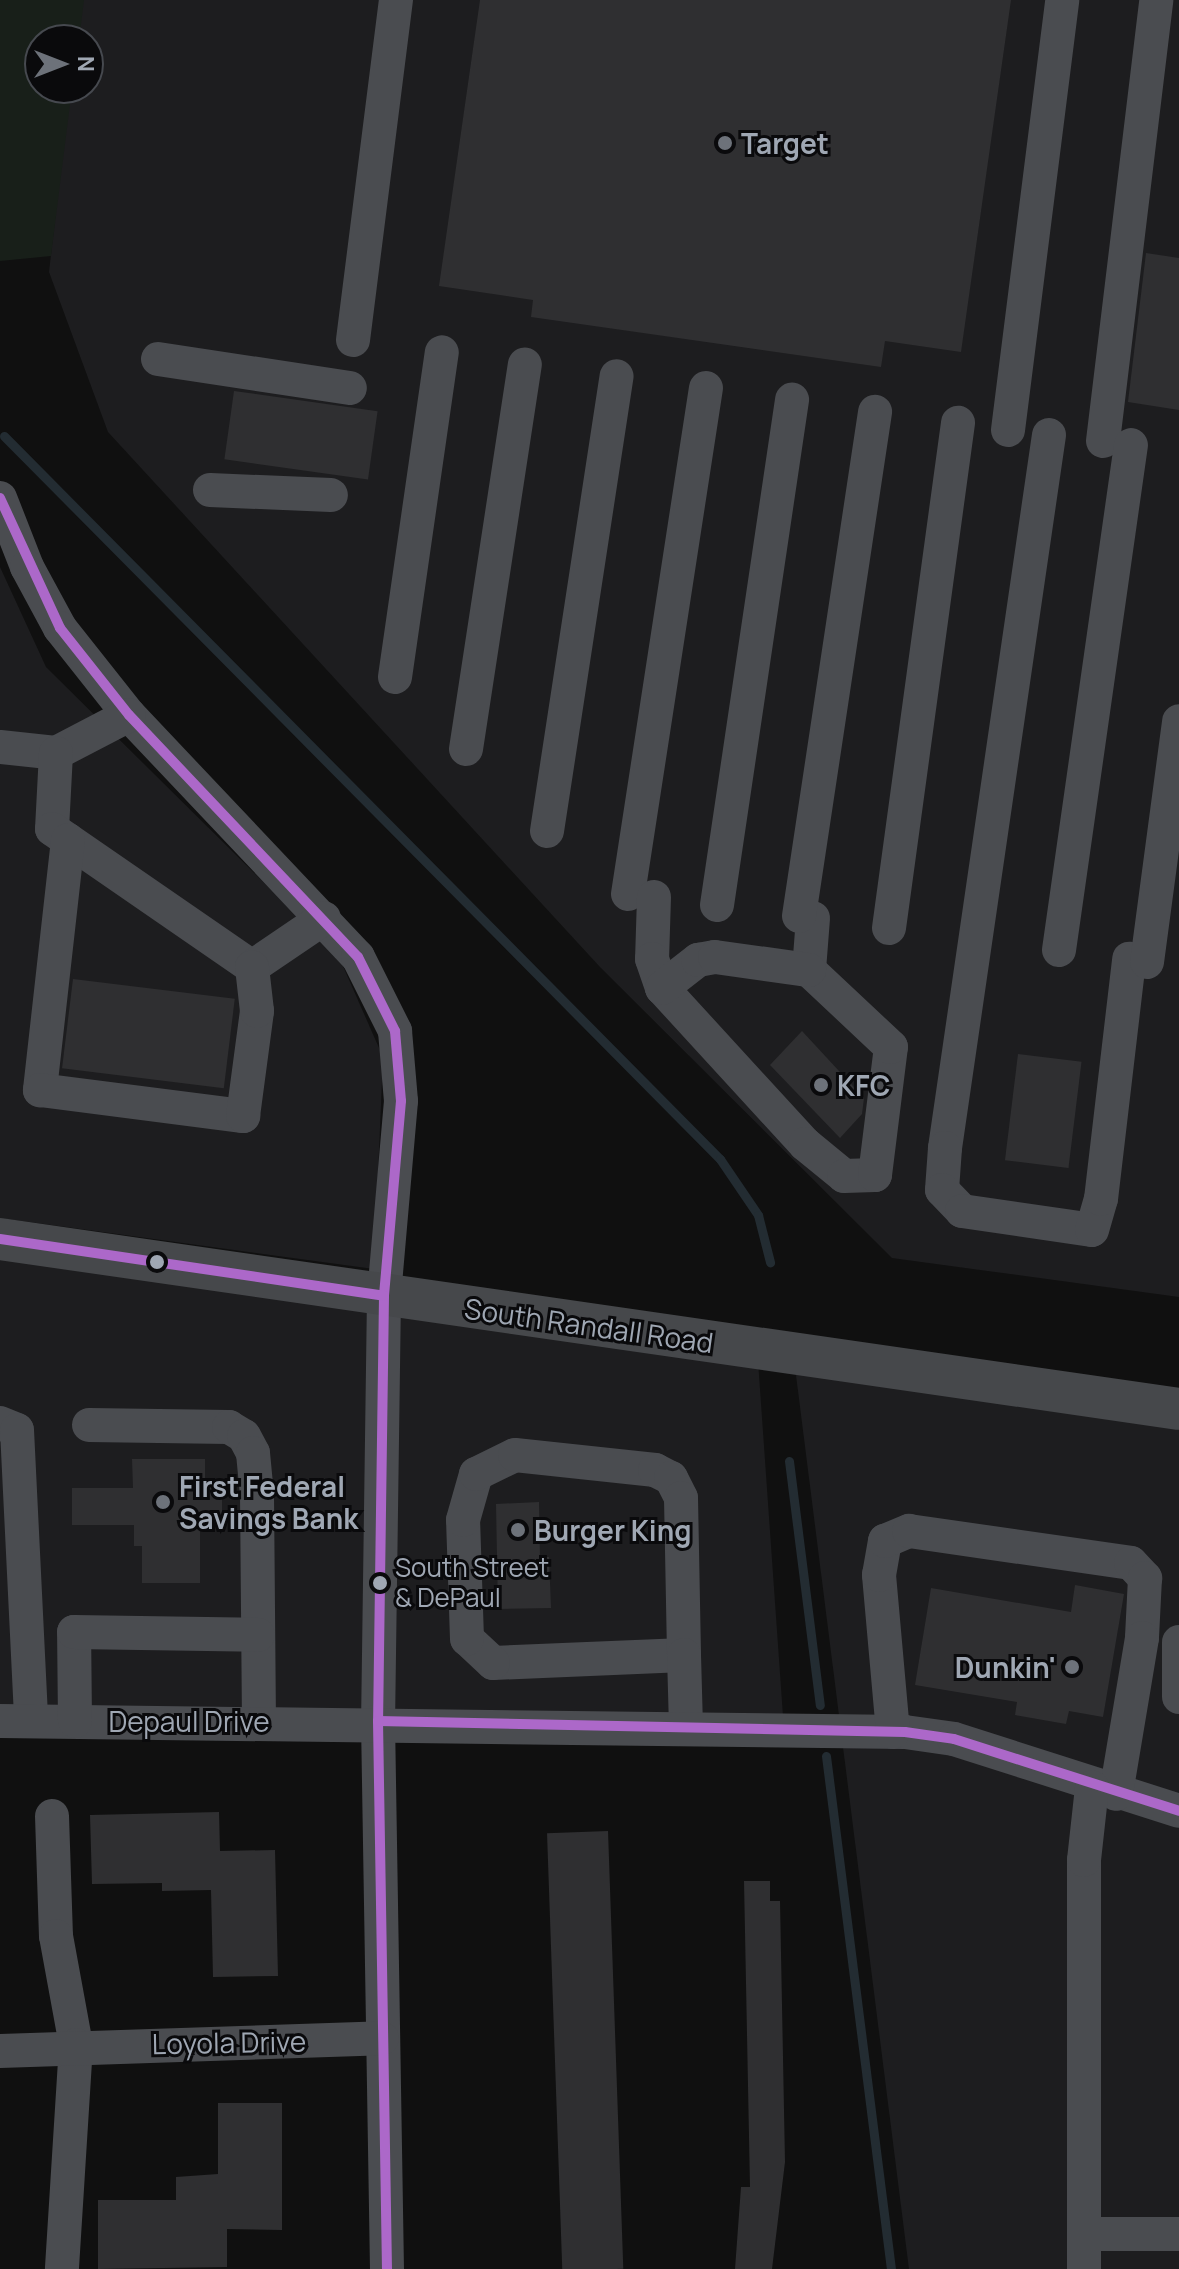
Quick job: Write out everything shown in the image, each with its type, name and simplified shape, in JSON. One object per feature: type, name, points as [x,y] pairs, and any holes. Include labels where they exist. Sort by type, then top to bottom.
[{"type":"main road","name":"South Randall Road","points":[[0,1239],[1179,1409]]},
{"type":"street","points":[[353,340],[396,0]]},
{"type":"street","points":[[1008,430],[1062,0]]},
{"type":"street","points":[[1059,950],[1117,443],[1156,0]]},
{"type":"street","points":[[1171,0],[1179,6]]},
{"type":"street","points":[[395,677],[442,352]]},
{"type":"street","points":[[158,359],[350,388]]},
{"type":"street","points":[[466,749],[525,364]]},
{"type":"street","points":[[547,831],[617,376]]},
{"type":"street","points":[[662,988],[698,960],[715,957],[809,970],[891,1047],[875,1175],[844,1176],[805,1144],[662,988],[652,959],[641,895],[706,388]]},
{"type":"street","points":[[717,905],[792,400]]},
{"type":"street","points":[[809,970],[806,917],[875,412]]},
{"type":"street","points":[[889,928],[958,423]]},
{"type":"street","points":[[1049,435],[945,1148],[942,1190],[962,1211],[1092,1230],[1101,1199],[1179,721]]},
{"type":"street","points":[[210,490],[331,495]]},
{"type":"street","points":[[0,498],[27,567],[60,628],[129,715],[324,918],[371,974],[395,1031],[400,1064],[384,1296],[378,1721],[387,2269]]},
{"type":"street","points":[[0,747],[56,753],[129,715]]},
{"type":"street","points":[[56,753],[52,829],[68,840],[252,967],[257,1011],[243,1116],[40,1090],[68,840]]},
{"type":"street","points":[[252,967],[324,918]]},
{"type":"street","points":[[0,1423],[17,1430],[16,1721]]},
{"type":"street","points":[[89,1425],[229,1427],[244,1436],[255,1467],[259,1721]]},
{"type":"street","points":[[684,1655],[493,1663],[467,1639],[463,1520],[476,1474],[515,1455],[655,1470],[671,1478],[681,1498],[686,1727]]},
{"type":"street","points":[[893,1732],[879,1575],[885,1541],[909,1531],[1131,1563],[1145,1578],[1142,1638],[1084,1860],[1084,2269]]},
{"type":"street","points":[[75,1721],[74,1632],[258,1635]]},
{"type":"street","points":[[1179,1642],[1179,1697]]},
{"type":"street","name":"Depaul Drive","points":[[16,1721],[378,1721],[893,1732],[954,1739],[1104,1791],[1179,1811]]},
{"type":"street","points":[[52,1816],[56,1936],[76,2045],[62,2269]]},
{"type":"street","name":"Loyola Drive","points":[[0,2051],[76,2045],[382,2038]]},
{"type":"street","points":[[1084,2234],[1179,2234]]},
{"type":"shaded area","points":[[0,0],[84,0],[81,24],[24,24],[24,104],[70,104],[51,256],[0,261]]},
{"type":"shaded area","points":[[82,0],[1179,0],[1179,1297],[892,1258],[600,967],[108,432],[49,272],[68,104],[104,104],[104,24],[78,24]]},
{"type":"shaded area","points":[[0,567],[46,667],[339,957],[383,1057],[374,1269],[0,1218]]},
{"type":"shaded area","points":[[0,1253],[371,1304],[368,1709],[0,1725]]},
{"type":"shaded area","points":[[392,1308],[758,1361],[783,1716],[388,1713]]},
{"type":"shaded area","points":[[795,1367],[1179,1421],[1179,2269],[909,2269]]},
{"type":"building","name":"Target","points":[[480,0],[1011,0],[961,352],[885,341],[881,367],[531,317],[533,300],[439,286]]},
{"type":"building","points":[[1146,253],[1179,258],[1179,410],[1128,402]]},
{"type":"building","points":[[234,391],[378,411],[368,480],[224,459]]},
{"type":"building","points":[[73,979],[235,999],[224,1088],[62,1068]]},
{"type":"building","name":"KFC","points":[[802,1031],[864,1098],[862,1114],[840,1138],[770,1065]]},
{"type":"building","points":[[1018,1054],[1082,1062],[1068,1168],[1005,1160]]},
{"type":"building","points":[[132,1459],[205,1459],[205,1487],[222,1487],[222,1518],[200,1518],[200,1583],[142,1583],[142,1546],[134,1546],[134,1525],[72,1525],[72,1488],[133,1488]]},
{"type":"building","name":"Burger King","points":[[539,1502],[540,1557],[549,1557],[551,1608],[498,1609],[496,1504]]},
{"type":"building","points":[[1075,1585],[1124,1594],[1103,1717],[1069,1711],[1066,1724],[1015,1715],[1017,1702],[915,1685],[931,1588],[1071,1612]]},
{"type":"building","points":[[219,1812],[220,1851],[275,1850],[278,1976],[213,1977],[211,1890],[162,1891],[162,1883],[92,1884],[90,1815]]},
{"type":"building","points":[[608,1831],[623,2269],[562,2269],[547,1833]]},
{"type":"building","points":[[744,1881],[770,1881],[770,1901],[780,1901],[785,2162],[772,2269],[735,2269],[741,2187],[750,2187]]},
{"type":"building","points":[[218,2103],[282,2103],[282,2230],[227,2229],[227,2267],[98,2269],[98,2200],[176,2200],[176,2177],[218,2174]]},
{"type":"waterway","points":[[4,436],[720,1159],[758,1215],[770,1262]]},
{"type":"waterway","points":[[789,1461],[820,1705]]},
{"type":"waterway","points":[[826,1756],[891,2269]]},
{"type":"transit line","points":[[0,498],[60,628],[129,715],[358,957],[395,1031],[401,1101],[384,1296],[378,1721],[387,2269]]},
{"type":"transit line","points":[[0,1239],[384,1296]]},
{"type":"transit line","points":[[378,1721],[905,1732],[954,1739],[1179,1811]]},
{"type":"place","name":"Target","points":[[725,143]]},
{"type":"place","name":"KFC","points":[[821,1085]]},
{"type":"place","name":"First Federal Savings Bank","points":[[163,1502]]},
{"type":"place","name":"Burger King","points":[[518,1530]]},
{"type":"place","name":"South Street & DePaul","points":[[380,1583]]},
{"type":"place","name":"Dunkin'","points":[[1072,1667]]}]
